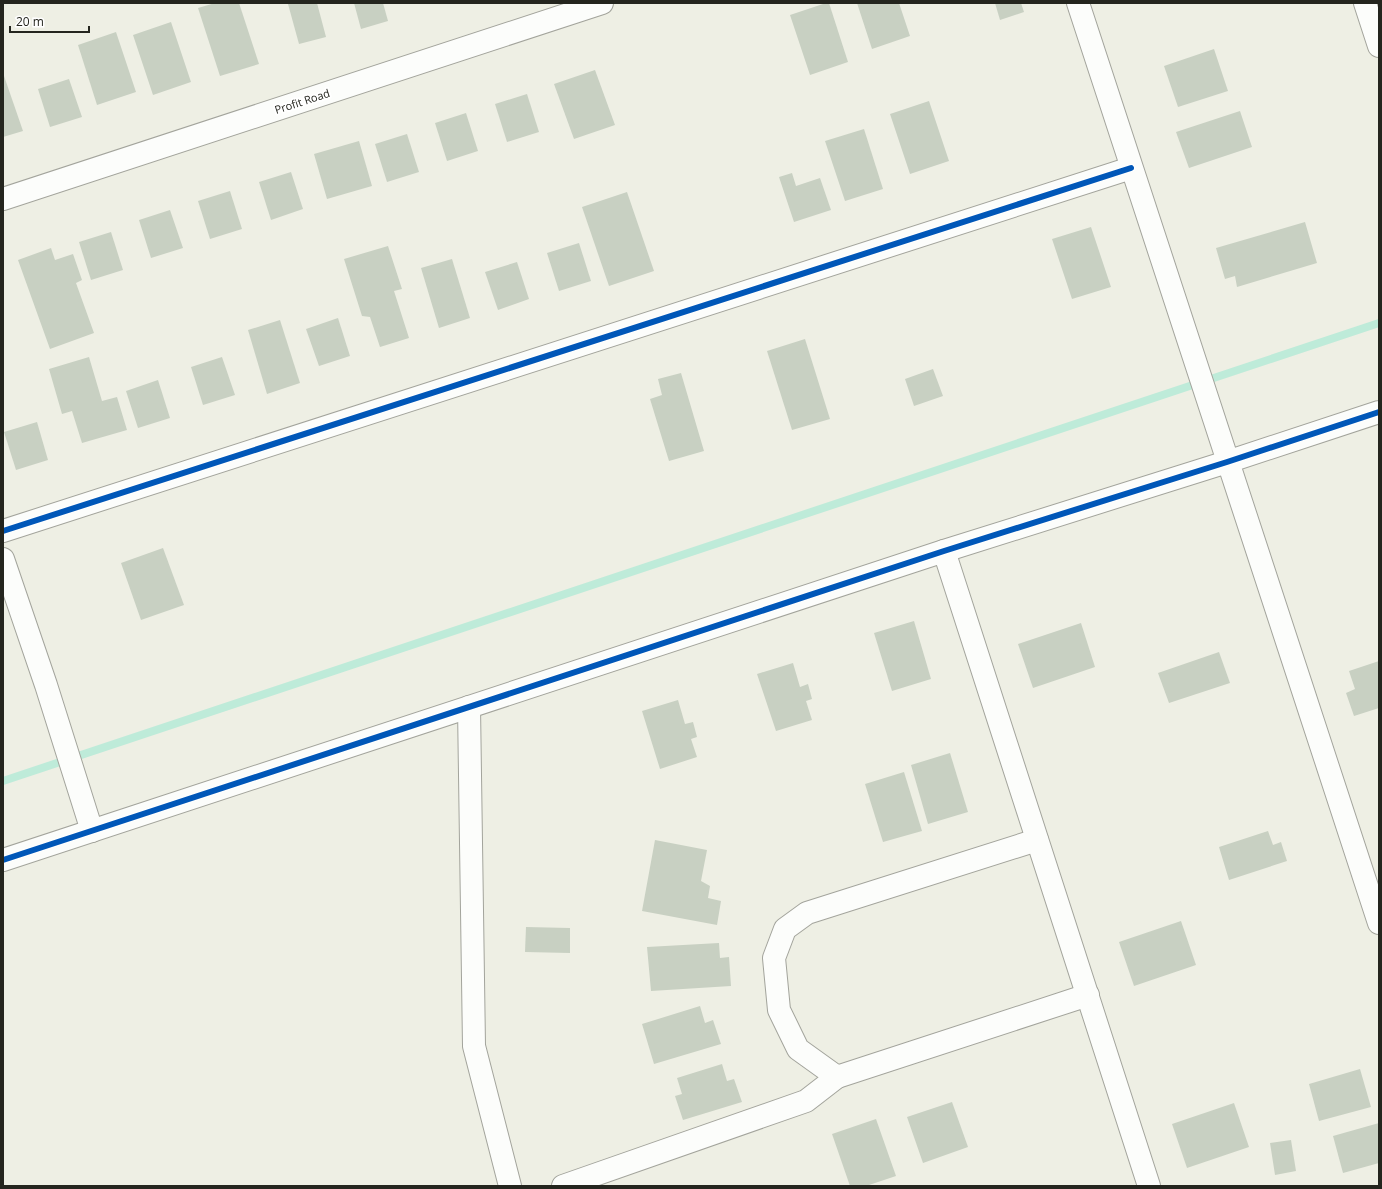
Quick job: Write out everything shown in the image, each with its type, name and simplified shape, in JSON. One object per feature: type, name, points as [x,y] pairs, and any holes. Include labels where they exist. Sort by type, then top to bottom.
[{"type":"street","name":"Profit Road","points":[[3,199],[602,3]]},
{"type":"street","points":[[1078,3],[1379,923]]},
{"type":"street","points":[[1365,3],[1379,46]]},
{"type":"street","points":[[3,531],[1131,168]]},
{"type":"street","points":[[3,860],[944,551],[1227,462],[1379,412]]},
{"type":"street","points":[[944,551],[1149,1186]]},
{"type":"street","points":[[3,559],[46,686],[92,831]]},
{"type":"street","points":[[469,707],[474,1046],[510,1186]]},
{"type":"street","points":[[837,1077],[798,1049],[779,1010],[774,958],[785,928],[807,913],[1037,840]]},
{"type":"street","points":[[563,1186],[806,1101],[837,1077],[1088,995]]},
{"type":"building","points":[[215,3],[239,3],[259,64],[220,76],[198,8]]},
{"type":"building","points":[[317,3],[326,37],[299,44],[288,4]]},
{"type":"building","points":[[354,3],[383,3],[388,21],[361,29]]},
{"type":"building","points":[[829,3],[848,62],[810,75],[790,15]]},
{"type":"building","points":[[857,3],[899,3],[910,36],[872,49]]},
{"type":"building","points":[[995,3],[1021,3],[1024,12],[1000,20]]},
{"type":"building","points":[[171,22],[191,82],[153,95],[133,35]]},
{"type":"building","points":[[116,32],[136,92],[97,105],[78,45]]},
{"type":"building","points":[[1214,49],[1228,91],[1178,107],[1164,66]]},
{"type":"building","points":[[595,70],[615,125],[574,139],[554,84]]},
{"type":"building","points":[[3,73],[23,131],[3,137]]},
{"type":"building","points":[[69,79],[82,117],[50,127],[38,89]]},
{"type":"building","points":[[527,94],[539,132],[507,142],[495,104]]},
{"type":"building","points":[[929,101],[949,161],[910,174],[890,114]]},
{"type":"building","points":[[1240,111],[1252,147],[1189,168],[1176,132]]},
{"type":"building","points":[[466,113],[478,151],[447,161],[435,123]]},
{"type":"building","points":[[864,129],[883,189],[845,201],[825,141]]},
{"type":"building","points":[[407,134],[419,172],[387,182],[375,144]]},
{"type":"building","points":[[359,141],[372,186],[327,199],[314,154]]},
{"type":"building","points":[[291,172],[303,209],[271,220],[259,182]]},
{"type":"building","points":[[792,173],[796,186],[820,178],[831,210],[794,222],[779,177]]},
{"type":"building","points":[[230,191],[242,229],[210,239],[198,201]]},
{"type":"building","points":[[627,192],[654,271],[609,286],[582,207]]},
{"type":"building","points":[[170,210],[183,248],[151,258],[139,220]]},
{"type":"building","points":[[1305,222],[1317,263],[1237,287],[1235,276],[1225,279],[1216,248]]},
{"type":"building","points":[[1091,227],[1111,287],[1072,299],[1052,239]]},
{"type":"building","points":[[111,232],[123,270],[91,280],[79,242]]},
{"type":"building","points":[[579,243],[591,281],[559,291],[547,253]]},
{"type":"building","points":[[388,246],[402,289],[394,291],[409,338],[380,347],[370,317],[362,316],[344,259]]},
{"type":"building","points":[[51,248],[55,260],[73,254],[82,280],[76,283],[94,333],[50,349],[18,260]]},
{"type":"building","points":[[452,259],[470,318],[439,328],[421,268]]},
{"type":"building","points":[[517,262],[529,299],[498,310],[485,272]]},
{"type":"building","points":[[338,318],[350,356],[319,366],[306,329]]},
{"type":"building","points":[[280,320],[300,383],[267,394],[248,330]]},
{"type":"building","points":[[805,339],[830,419],[792,430],[767,351]]},
{"type":"building","points":[[89,357],[102,401],[117,397],[127,430],[82,443],[72,411],[62,414],[49,369]]},
{"type":"building","points":[[222,357],[235,395],[203,405],[191,367]]},
{"type":"building","points":[[933,369],[943,396],[914,406],[905,379]]},
{"type":"building","points":[[681,373],[704,451],[669,461],[650,399],[662,395],[658,379]]},
{"type":"building","points":[[158,380],[170,418],[138,428],[126,391]]},
{"type":"building","points":[[37,422],[48,460],[16,470],[4,432]]},
{"type":"building","points":[[163,548],[184,605],[141,620],[121,563]]},
{"type":"building","points":[[914,621],[931,679],[892,691],[874,633]]},
{"type":"building","points":[[1081,623],[1095,667],[1033,688],[1018,644]]},
{"type":"building","points":[[1219,652],[1230,683],[1169,703],[1158,673]]},
{"type":"building","points":[[1379,661],[1379,708],[1354,716],[1346,693],[1355,689],[1349,671]]},
{"type":"building","points":[[793,663],[800,687],[808,684],[812,699],[806,701],[812,720],[776,731],[757,674]]},
{"type":"building","points":[[678,700],[685,724],[693,722],[697,737],[691,739],[697,757],[660,769],[642,711]]},
{"type":"building","points":[[950,753],[968,812],[928,824],[911,765]]},
{"type":"building","points":[[904,772],[922,831],[883,842],[865,784]]},
{"type":"building","points":[[1268,831],[1273,845],[1281,842],[1287,861],[1229,880],[1219,847]]},
{"type":"building","points":[[655,840],[707,850],[701,881],[710,886],[708,898],[721,901],[717,925],[642,911]]},
{"type":"building","points":[[1181,921],[1196,965],[1134,986],[1119,942]]},
{"type":"building","points":[[526,927],[570,928],[570,953],[525,952]]},
{"type":"building","points":[[719,943],[720,958],[729,957],[731,986],[651,991],[647,947]]},
{"type":"building","points":[[700,1006],[705,1023],[713,1020],[721,1044],[654,1064],[642,1024]]},
{"type":"building","points":[[722,1064],[727,1081],[734,1079],[742,1102],[683,1120],[675,1096],[682,1094],[677,1078]]},
{"type":"building","points":[[1360,1069],[1371,1107],[1319,1121],[1309,1084]]},
{"type":"building","points":[[952,1102],[968,1147],[923,1163],[907,1117]]},
{"type":"building","points":[[1234,1103],[1249,1147],[1187,1168],[1172,1124]]},
{"type":"building","points":[[876,1119],[896,1176],[866,1186],[850,1186],[832,1134]]},
{"type":"building","points":[[1379,1123],[1379,1163],[1343,1173],[1333,1136]]},
{"type":"building","points":[[1291,1140],[1296,1171],[1275,1175],[1270,1143]]},
{"type":"waterway","points":[[3,781],[1379,323]]},
{"type":"cycle path","points":[[3,531],[1131,168]]},
{"type":"cycle path","points":[[3,860],[944,551],[1227,462],[1379,412]]}]
